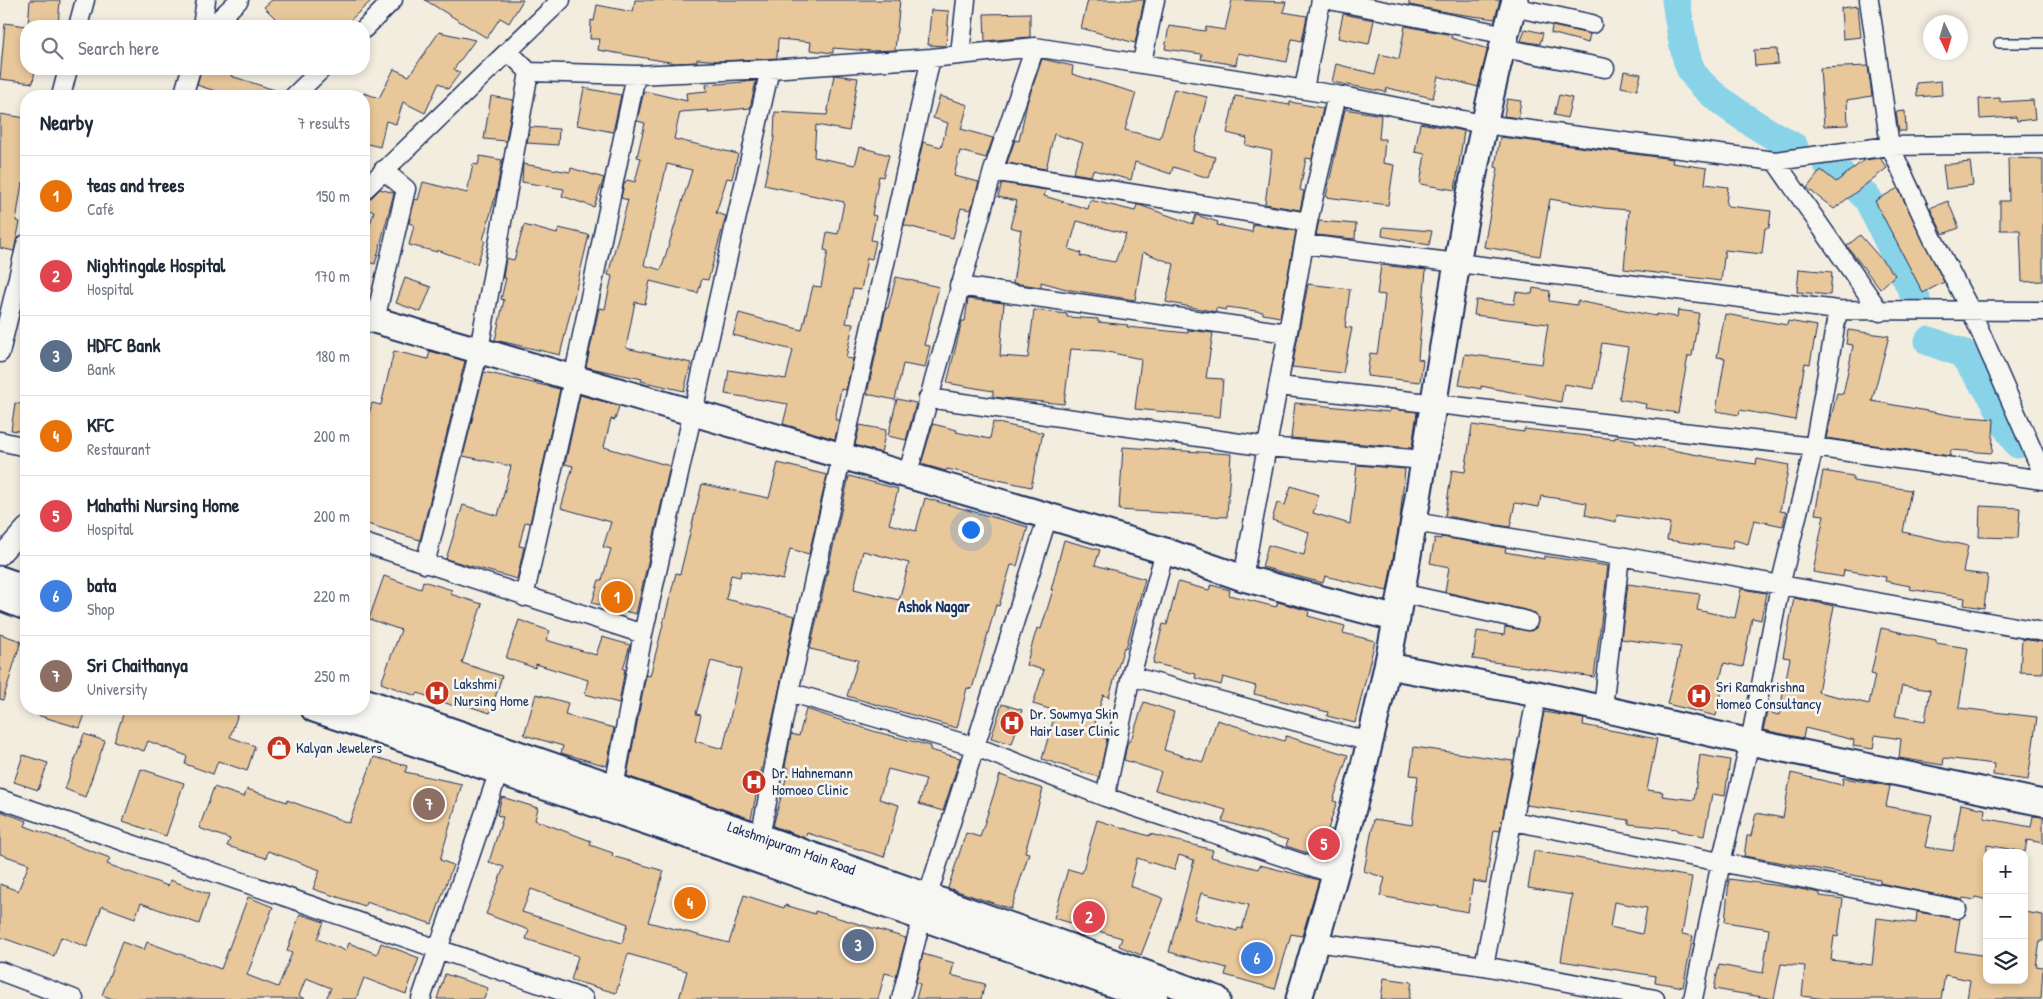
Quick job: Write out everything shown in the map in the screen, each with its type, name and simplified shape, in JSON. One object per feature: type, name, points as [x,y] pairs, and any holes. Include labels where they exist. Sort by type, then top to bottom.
[{"type":"street","points":[[79,20],[84,0]]},
{"type":"street","points":[[218,20],[239,0]]},
{"type":"street","points":[[370,22],[393,0]]},
{"type":"street","points":[[370,184],[561,0]]},
{"type":"street","points":[[960,54],[966,0]]},
{"type":"street","points":[[1142,62],[1155,0]]},
{"type":"street","points":[[1304,89],[1321,0]]},
{"type":"street","points":[[1329,0],[1505,41],[1605,68]]},
{"type":"street","points":[[1869,0],[1890,146],[1932,237],[1972,313],[2043,474]]},
{"type":"street","points":[[202,1],[202,20]]},
{"type":"street","points":[[1299,999],[1337,875],[1388,666],[1482,124],[1514,3],[1592,24]]},
{"type":"street","points":[[509,52],[530,72],[636,75],[770,69],[932,58],[1035,46],[1304,89],[1482,124],[1775,161],[1890,146],[2043,144]]},
{"type":"street","points":[[907,476],[959,286],[993,171],[1035,46]]},
{"type":"street","points":[[760,837],[789,692],[932,58]]},
{"type":"street","points":[[614,787],[644,634],[692,412],[770,69]]},
{"type":"street","points":[[425,564],[479,350],[530,72]]},
{"type":"street","points":[[63,90],[67,75]]},
{"type":"street","points":[[185,90],[189,75]]},
{"type":"street","points":[[300,90],[316,75]]},
{"type":"street","points":[[524,596],[573,379],[636,75]]},
{"type":"street","points":[[1243,578],[1308,222],[1337,95]]},
{"type":"street","points":[[1775,161],[1880,312]]},
{"type":"street","points":[[370,315],[406,189],[383,170]]},
{"type":"street","points":[[993,171],[1308,222]]},
{"type":"street","points":[[1304,244],[1838,310],[1972,313],[2043,311]]},
{"type":"street","points":[[0,353],[20,269]]},
{"type":"street","points":[[959,286],[1287,333]]},
{"type":"street","points":[[1693,999],[1721,862],[1750,742],[1780,586],[1814,447],[1838,310]]},
{"type":"street","points":[[370,319],[692,412],[842,458],[1048,516],[1164,551],[1243,578],[1397,619]]},
{"type":"street","points":[[1279,386],[1814,447],[2043,480]]},
{"type":"street","points":[[928,398],[1268,447],[1425,460]]},
{"type":"street","points":[[0,441],[20,446]]},
{"type":"street","points":[[901,999],[924,908],[1048,516]]},
{"type":"street","points":[[1414,522],[1620,556],[2043,632]]},
{"type":"street","points":[[0,556],[20,534]]},
{"type":"street","points":[[370,545],[644,634]]},
{"type":"street","points":[[1105,797],[1131,676],[1164,551]]},
{"type":"street","points":[[1602,708],[1620,556]]},
{"type":"street","points":[[0,579],[20,586]]},
{"type":"street","points":[[1402,593],[1528,621]]},
{"type":"street","points":[[0,597],[20,604]]},
{"type":"street","points":[[1388,666],[1537,694],[1750,742],[2043,803]]},
{"type":"street","points":[[1131,676],[1370,742]]},
{"type":"street","points":[[789,692],[976,747],[1105,797],[1337,875]]},
{"type":"street","points":[[1484,966],[1537,694]]},
{"type":"street","name":"Lakshmipuram Main Road","points":[[370,704],[760,837],[924,908],[1155,999]]},
{"type":"street","name":"Lakshmipuram Main Road","points":[[332,715],[924,908],[1217,999]]},
{"type":"street","points":[[421,999],[499,771]]},
{"type":"street","points":[[0,799],[584,999]]},
{"type":"street","points":[[1513,821],[1957,909]]},
{"type":"street","points":[[1316,942],[1484,966],[1655,999]]},
{"type":"street","points":[[0,971],[74,999]]},
{"type":"lane","points":[[1999,43],[2043,43]]},
{"type":"building","points":[[30,0],[60,0],[58,20],[28,20]]},
{"type":"building","points":[[272,0],[372,0],[350,20],[277,20],[264,7]]},
{"type":"building","points":[[425,0],[523,0],[509,23],[500,18],[487,38]]},
{"type":"building","points":[[635,0],[900,0],[895,50],[871,51],[833,48],[833,53],[810,50],[811,42],[778,39],[777,58],[720,61],[697,59],[697,62],[675,63],[598,50],[600,39],[590,39],[591,20],[594,21],[597,5],[633,12]]},
{"type":"building","points":[[1088,0],[1144,0],[1135,43],[1081,28]]},
{"type":"building","points":[[1232,0],[1286,2],[1283,12],[1307,16],[1302,41],[1292,39],[1287,62],[1238,53],[1236,65],[1201,59],[1202,54],[1165,49],[1169,26],[1205,31],[1206,27],[1225,30]]},
{"type":"building","points":[[1409,0],[1500,0],[1495,19],[1409,5]]},
{"type":"building","points":[[1858,6],[1861,37],[1843,39],[1841,8]]},
{"type":"building","points":[[931,10],[949,11],[946,46],[928,45]]},
{"type":"building","points":[[1030,13],[1030,37],[985,41],[984,14]]},
{"type":"building","points":[[1343,14],[1374,20],[1369,44],[1338,38]]},
{"type":"building","points":[[5,23],[20,25],[20,75],[34,75],[33,83],[0,79]]},
{"type":"building","points":[[1405,26],[1452,35],[1451,38],[1488,49],[1478,87],[1438,76],[1433,98],[1387,88],[1386,92],[1332,82],[1336,64],[1375,74],[1380,54],[1399,59]]},
{"type":"building","points":[[1552,26],[1590,34],[1588,43],[1551,33]]},
{"type":"building","points":[[1525,29],[1543,33],[1540,44],[1521,41]]},
{"type":"building","points":[[439,32],[475,40],[454,69],[460,73],[448,89],[439,83],[425,113],[403,102],[396,124],[386,121],[380,147],[370,144],[370,95],[379,98],[394,69],[409,76]]},
{"type":"building","points":[[1777,49],[1778,64],[1755,66],[1754,50]]},
{"type":"building","points":[[1042,59],[1073,66],[1072,74],[1136,93],[1125,130],[1160,139],[1174,89],[1207,97],[1193,151],[1215,157],[1209,178],[1173,167],[1171,174],[1135,162],[1131,180],[1093,170],[1091,176],[1073,173],[1083,143],[1054,134],[1046,169],[1007,163],[1015,140],[1019,141],[1027,103]]},
{"type":"building","points":[[1868,66],[1872,96],[1847,100],[1848,125],[1824,126],[1820,68]]},
{"type":"building","points":[[1624,71],[1641,74],[1637,90],[1621,87]]},
{"type":"building","points":[[200,75],[231,75],[275,90],[212,90],[197,85]]},
{"type":"building","points":[[834,75],[858,78],[849,131],[816,125],[814,157],[855,165],[860,147],[889,155],[883,177],[879,176],[872,215],[876,216],[871,240],[876,241],[872,259],[867,258],[861,290],[853,289],[846,323],[853,324],[846,358],[853,359],[846,390],[841,389],[835,420],[839,420],[835,439],[783,424],[788,404],[725,394],[729,370],[786,379],[793,350],[733,335],[739,313],[802,330],[813,286],[821,287],[828,251],[824,250],[827,232],[838,234],[844,202],[764,185],[774,138],[775,112],[827,115]]},
{"type":"building","points":[[756,81],[750,108],[708,112],[708,110],[680,112],[674,139],[738,154],[732,179],[727,178],[716,213],[726,216],[708,280],[702,279],[698,293],[650,281],[645,304],[635,302],[626,348],[691,363],[684,391],[641,381],[642,379],[586,367],[599,308],[605,309],[612,276],[608,275],[628,200],[621,198],[624,184],[627,180],[635,182],[641,158],[637,157],[645,123],[637,121],[644,91],[687,101],[686,93],[707,91],[706,85]],"holes":[[[667,164],[692,170],[661,270],[644,265]]]},
{"type":"building","points":[[1941,81],[1942,95],[1917,97],[1916,83]]},
{"type":"building","points":[[584,88],[621,95],[613,132],[577,125]]},
{"type":"building","points":[[1559,95],[1572,98],[1567,118],[1554,115]]},
{"type":"building","points":[[491,96],[513,100],[506,141],[484,139]]},
{"type":"building","points":[[940,96],[968,105],[961,129],[993,138],[986,158],[960,151],[954,176],[979,182],[971,210],[961,208],[953,238],[904,225],[923,142],[941,147],[948,123],[933,118]]},
{"type":"building","points":[[1235,96],[1323,108],[1312,159],[1306,158],[1300,190],[1304,191],[1300,210],[1265,204],[1272,151],[1245,145],[1247,138],[1227,133]]},
{"type":"building","points":[[2000,98],[2000,102],[2033,100],[2035,119],[2017,121],[2016,117],[1980,119],[1979,99]]},
{"type":"building","points":[[1507,99],[1521,101],[1518,118],[1504,116]]},
{"type":"building","points":[[1345,109],[1381,115],[1379,139],[1385,139],[1383,163],[1394,165],[1388,205],[1326,197]]},
{"type":"building","points":[[1905,111],[1906,131],[1899,131],[1896,112]]},
{"type":"building","points":[[0,114],[20,117],[20,196],[16,221],[20,222],[14,251],[0,248]]},
{"type":"building","points":[[1420,123],[1464,131],[1455,190],[1420,184],[1425,154],[1415,152]]},
{"type":"building","points":[[530,127],[559,129],[558,145],[527,143]]},
{"type":"building","points":[[1500,137],[1673,159],[1672,163],[1707,168],[1705,184],[1728,187],[1726,204],[1728,206],[1771,211],[1769,228],[1765,228],[1762,254],[1725,250],[1721,281],[1624,269],[1629,210],[1603,208],[1550,199],[1540,256],[1484,247],[1498,168],[1495,167]]},
{"type":"building","points":[[480,156],[502,160],[496,194],[483,240],[485,241],[477,264],[437,250],[437,252],[409,245],[414,225],[409,223],[415,199],[418,200],[423,182],[467,193],[473,164],[478,165]]},
{"type":"building","points":[[1880,158],[1887,168],[1834,209],[1807,188],[1821,170],[1836,182],[1864,160]]},
{"type":"building","points":[[2008,158],[2043,159],[2043,281],[2022,282],[2020,230],[2000,230],[2000,201],[2009,201]]},
{"type":"building","points":[[1970,162],[1973,185],[1946,189],[1943,165]]},
{"type":"building","points":[[523,164],[570,172],[571,168],[604,178],[594,207],[562,196],[564,189],[522,182]]},
{"type":"building","points":[[1002,183],[1046,190],[1044,196],[1088,209],[1090,200],[1135,211],[1137,205],[1139,205],[1193,224],[1196,215],[1218,222],[1217,225],[1252,232],[1253,224],[1296,231],[1280,317],[1263,314],[1263,312],[1227,307],[1226,310],[1216,308],[1216,312],[1166,302],[1174,264],[1143,252],[1135,300],[1070,290],[1041,282],[1041,287],[1013,283],[1021,230],[1010,227],[1017,201],[998,197]],"holes":[[[1077,221],[1126,234],[1115,262],[1080,256],[1081,253],[1069,249]]]},
{"type":"building","points":[[1898,188],[1944,282],[1923,293],[1875,201]]},
{"type":"building","points":[[380,189],[394,193],[375,264],[370,263],[370,224],[374,211],[370,211],[371,198]]},
{"type":"building","points":[[1948,201],[1959,228],[1943,234],[1930,208]]},
{"type":"building","points":[[1319,221],[1356,224],[1355,239],[1316,235]]},
{"type":"building","points":[[524,225],[557,234],[559,228],[589,235],[560,355],[495,340],[504,300],[501,299],[506,278],[503,278],[506,258],[514,260]]},
{"type":"building","points":[[1383,227],[1432,231],[1429,245],[1382,236]]},
{"type":"building","points":[[1860,235],[1895,275],[1880,289],[1847,246]]},
{"type":"building","points":[[1381,265],[1426,270],[1418,359],[1423,360],[1420,382],[1367,376],[1370,353],[1377,354],[1382,322],[1385,295],[1377,294]]},
{"type":"building","points":[[1799,269],[1832,272],[1830,295],[1797,292]]},
{"type":"building","points":[[896,277],[939,287],[924,345],[930,346],[925,368],[903,364],[895,400],[867,394],[886,308],[888,308]]},
{"type":"building","points":[[405,278],[431,287],[421,312],[396,303]]},
{"type":"building","points":[[1308,284],[1350,289],[1345,327],[1352,328],[1343,373],[1292,367]]},
{"type":"building","points":[[1533,288],[1550,291],[1549,301],[1577,305],[1577,301],[1656,316],[1657,314],[1677,317],[1678,310],[1699,313],[1692,356],[1688,356],[1678,413],[1645,408],[1646,404],[1619,399],[1628,347],[1602,343],[1594,389],[1564,384],[1561,402],[1481,386],[1481,389],[1459,385],[1465,354],[1542,364],[1548,324],[1474,315],[1476,300],[1514,304],[1516,292],[1532,294]]},
{"type":"building","points":[[968,299],[1004,303],[1000,356],[1028,358],[1034,310],[1067,314],[1067,317],[1098,319],[1098,322],[1128,325],[1127,327],[1188,333],[1188,330],[1213,333],[1206,378],[1223,379],[1220,417],[1135,409],[1141,359],[1103,351],[1071,349],[1064,404],[993,397],[993,391],[947,383],[962,321],[965,321]]},
{"type":"building","points":[[1725,314],[1787,325],[1788,321],[1817,326],[1810,364],[1805,363],[1795,420],[1740,410],[1739,415],[1716,411],[1725,358],[1717,357]]},
{"type":"building","points":[[1848,330],[1889,336],[1872,401],[1955,416],[1994,419],[1992,453],[1951,450],[1950,456],[1826,438],[1837,393],[1843,394],[1850,361],[1853,345],[1846,344]]},
{"type":"building","points":[[394,351],[428,359],[430,351],[465,361],[420,540],[370,525],[370,410],[372,403],[381,405]]},
{"type":"building","points":[[484,372],[560,389],[530,523],[525,522],[519,546],[524,547],[517,579],[446,559],[463,505],[498,516],[511,466],[463,456]]},
{"type":"building","points":[[580,395],[619,406],[615,420],[611,419],[604,447],[670,466],[636,614],[592,603],[599,580],[602,580],[611,549],[603,547],[611,522],[561,508],[573,466],[565,464]]},
{"type":"building","points":[[897,399],[916,403],[906,440],[888,436]]},
{"type":"building","points":[[15,403],[20,404],[20,431],[11,430]]},
{"type":"building","points":[[1295,403],[1389,412],[1390,409],[1417,412],[1412,448],[1291,438]]},
{"type":"building","points":[[993,422],[1043,433],[1031,487],[947,469],[946,471],[921,464],[933,424],[957,430],[956,432],[990,439]]},
{"type":"building","points":[[860,425],[886,430],[881,453],[855,445]]},
{"type":"building","points":[[1472,425],[1524,432],[1524,429],[1615,439],[1615,437],[1635,440],[1635,443],[1714,458],[1756,464],[1757,459],[1789,465],[1780,511],[1786,512],[1783,526],[1754,520],[1748,544],[1734,540],[1732,549],[1667,540],[1670,523],[1617,515],[1616,522],[1585,515],[1587,503],[1541,496],[1539,507],[1515,503],[1510,527],[1445,516],[1452,470],[1465,472]]},
{"type":"building","points":[[1123,447],[1231,454],[1227,517],[1119,510]]},
{"type":"building","points":[[778,463],[827,475],[809,554],[790,549],[783,580],[741,571],[740,577],[731,575],[726,599],[795,616],[751,819],[627,776],[646,675],[650,676],[676,573],[680,574],[702,484],[769,498]],"holes":[[[711,661],[741,669],[723,749],[695,741],[701,715],[696,714]]]},
{"type":"building","points":[[1357,465],[1405,469],[1400,520],[1387,591],[1325,576],[1323,583],[1262,567],[1268,545],[1304,555],[1309,532],[1272,520],[1277,503],[1285,505],[1291,486],[1319,495],[1313,513],[1350,524]]},
{"type":"building","points":[[1823,471],[1853,476],[1853,481],[1911,490],[1903,532],[1968,546],[1963,572],[1988,575],[1984,608],[1964,605],[1965,598],[1909,589],[1910,586],[1885,581],[1886,577],[1844,570],[1843,577],[1813,572],[1824,515],[1815,514]]},
{"type":"building","points":[[849,476],[898,489],[889,524],[916,531],[925,498],[1028,527],[1017,566],[1011,565],[999,606],[996,605],[972,689],[967,688],[957,728],[847,696],[858,660],[810,649]],"holes":[[[863,551],[909,563],[899,600],[854,589]]]},
{"type":"building","points":[[1980,506],[2020,508],[2018,538],[1979,537]]},
{"type":"building","points":[[1441,537],[1506,548],[1505,552],[1544,559],[1544,556],[1608,566],[1594,677],[1473,659],[1477,631],[1504,635],[1505,627],[1531,631],[1536,628],[1538,618],[1530,611],[1445,592],[1449,567],[1430,563],[1435,538],[1441,539]]},
{"type":"building","points":[[1064,540],[1100,550],[1095,565],[1145,579],[1126,648],[1124,647],[1109,697],[1103,695],[1092,734],[1107,739],[1099,777],[1042,759],[1056,711],[1033,704],[1044,670],[1026,665],[1037,628],[1041,629],[1053,590],[1051,590]]},
{"type":"building","points":[[384,576],[421,589],[423,581],[452,590],[450,594],[482,604],[462,663],[502,676],[490,713],[455,702],[454,706],[418,693],[416,696],[381,683],[401,630],[370,619]]},
{"type":"building","points":[[1178,582],[1209,590],[1211,585],[1230,590],[1229,595],[1276,607],[1278,602],[1309,611],[1308,616],[1345,626],[1343,633],[1375,641],[1355,723],[1327,716],[1328,712],[1254,694],[1256,686],[1223,677],[1221,685],[1195,678],[1196,674],[1153,663],[1163,624],[1167,625]]},
{"type":"building","points":[[1628,584],[1700,594],[1697,610],[1735,618],[1741,589],[1766,593],[1761,620],[1752,618],[1743,667],[1724,663],[1718,689],[1722,690],[1716,716],[1667,704],[1681,647],[1621,639]]},
{"type":"building","points":[[1794,598],[1834,606],[1818,692],[1869,704],[1875,675],[1871,674],[1881,628],[1936,640],[1936,643],[1968,648],[1959,708],[2037,717],[2028,780],[1993,775],[1994,764],[1944,758],[1943,765],[1899,758],[1901,739],[1875,735],[1873,749],[1853,746],[1854,740],[1805,728],[1803,738],[1763,730],[1767,712],[1779,715],[1790,658],[1783,657]],"holes":[[[1902,686],[1930,690],[1925,721],[1895,716]]]},
{"type":"building","points":[[519,620],[550,631],[546,640],[596,655],[602,637],[630,645],[623,669],[625,669],[619,703],[585,694],[588,680],[536,664],[535,668],[506,658]]},
{"type":"building","points":[[0,634],[20,641],[20,644],[3,700],[0,699]]},
{"type":"building","points":[[2022,639],[2043,642],[2043,673],[2020,672]]},
{"type":"building","points":[[536,694],[568,703],[565,715],[614,728],[607,766],[561,753],[563,746],[524,735]]},
{"type":"building","points":[[1144,702],[1174,712],[1164,750],[1203,762],[1217,720],[1284,741],[1286,736],[1348,755],[1333,801],[1337,802],[1328,829],[1332,830],[1323,858],[1286,846],[1288,840],[1222,821],[1226,810],[1155,790],[1161,772],[1124,760],[1127,744],[1132,737]]},
{"type":"building","points":[[1002,704],[1022,710],[1012,744],[991,738]]},
{"type":"building","points":[[806,709],[873,731],[931,746],[930,750],[960,758],[943,811],[919,804],[926,779],[888,769],[879,799],[899,805],[884,857],[807,833],[805,838],[773,826],[789,768],[785,767],[791,734],[799,736]]},
{"type":"building","points":[[1544,712],[1584,719],[1583,725],[1657,739],[1647,790],[1663,792],[1662,796],[1694,800],[1700,755],[1730,760],[1725,796],[1712,794],[1704,836],[1677,831],[1677,829],[1629,824],[1629,820],[1526,805]]},
{"type":"building","points":[[37,715],[85,715],[80,728]]},
{"type":"building","points":[[123,715],[238,715],[230,737],[255,746],[247,771],[218,761],[213,774],[185,764],[187,756],[148,741],[144,751],[114,741]]},
{"type":"building","points":[[84,734],[105,741],[85,797],[65,789]]},
{"type":"building","points":[[1414,747],[1513,761],[1500,831],[1494,830],[1486,883],[1473,881],[1468,912],[1380,896],[1385,878],[1364,871],[1374,819],[1412,825],[1418,776],[1410,775]]},
{"type":"building","points":[[23,755],[48,763],[38,790],[14,782]]},
{"type":"building","points":[[374,757],[407,766],[405,772],[462,784],[440,860],[453,865],[432,924],[366,902],[365,906],[313,889],[320,870],[268,851],[266,858],[227,846],[230,839],[199,828],[214,787],[244,797],[247,789],[287,802],[287,800],[349,823]]},
{"type":"building","points":[[141,769],[184,783],[166,836],[123,821]]},
{"type":"building","points":[[1791,773],[1842,785],[1843,778],[1890,786],[1886,806],[1932,815],[1925,847],[1953,851],[1961,804],[1985,809],[1984,818],[2031,827],[2033,816],[2043,817],[2043,843],[2027,840],[2026,849],[2009,849],[1987,845],[1987,849],[1983,849],[1983,899],[1976,897],[1975,900],[1963,898],[1962,900],[1880,883],[1880,880],[1744,856],[1747,836],[1751,836],[1756,813],[1783,818]]},
{"type":"building","points":[[1000,775],[1043,789],[1025,852],[1029,853],[1011,909],[948,888],[966,833],[980,837]]},
{"type":"building","points":[[502,797],[538,808],[535,820],[591,841],[590,845],[613,853],[612,856],[664,871],[648,922],[729,943],[744,895],[784,908],[785,905],[815,914],[815,911],[906,938],[896,976],[885,973],[878,999],[679,999],[687,971],[628,954],[616,993],[571,980],[578,956],[526,939],[529,930],[486,914],[504,867],[489,862],[503,817],[497,815]],"holes":[[[531,889],[628,924],[622,943],[522,912]]]},
{"type":"building","points":[[0,811],[27,821],[25,826],[110,858],[107,864],[168,886],[170,880],[209,894],[199,924],[141,903],[135,918],[102,906],[87,947],[61,937],[54,956],[0,937],[0,884],[18,891],[29,864],[0,854]]},
{"type":"building","points":[[1097,820],[1149,836],[1150,834],[1213,850],[1211,857],[1258,869],[1260,865],[1319,880],[1302,936],[1291,934],[1275,989],[1225,975],[1227,968],[1169,952],[1194,860],[1179,855],[1174,870],[1137,858],[1130,886],[1163,898],[1141,955],[1119,946],[1122,938],[1054,918],[1068,869],[1082,873]],"holes":[[[1201,893],[1249,905],[1242,929],[1238,928],[1237,931],[1194,919]]]},
{"type":"building","points":[[1534,851],[1692,877],[1682,934],[1693,936],[1683,987],[1655,982],[1656,976],[1561,961],[1572,895],[1528,888]],"holes":[[[1614,902],[1647,908],[1642,934],[1610,927]]]},
{"type":"building","points":[[1729,879],[1795,888],[1820,893],[1820,896],[1843,899],[1838,937],[1834,936],[1831,960],[1872,965],[1877,918],[1916,923],[1917,912],[1960,919],[1955,951],[1983,955],[1983,984],[2028,984],[2028,913],[2043,915],[2043,941],[2040,941],[2036,966],[2043,967],[2041,999],[1967,999],[1970,980],[1945,975],[1941,999],[1826,999],[1802,996],[1805,966],[1781,964],[1774,999],[1714,989],[1719,965],[1763,973],[1769,929],[1725,922]]},
{"type":"building","points":[[248,897],[273,907],[247,975],[278,987],[292,953],[287,951],[300,914],[324,922],[317,939],[346,951],[349,943],[377,954],[381,943],[419,958],[406,994],[364,978],[356,999],[326,999],[331,988],[306,978],[299,996],[305,999],[113,999],[102,995],[122,942],[144,950],[147,942],[221,969]]},
{"type":"building","points":[[923,954],[954,963],[951,975],[985,984],[981,999],[916,999],[920,984],[916,982]]},
{"type":"building","points":[[445,974],[488,988],[484,999],[437,999]]},
{"type":"building","points":[[1384,978],[1412,982],[1409,999],[1381,999]]},
{"type":"waterway","points":[[1676,0],[1684,49],[1695,76],[1719,100],[1794,147]]},
{"type":"waterway","points":[[1828,165],[1853,184],[1868,199],[1916,298]]},
{"type":"waterway","points":[[1929,341],[1962,353],[1994,398],[2010,432],[2018,444]]},
{"type":"place","name":"teas and trees","points":[[617,597]]},
{"type":"place","name":"Lakshmi Nursing Home","points":[[437,693]]},
{"type":"place","name":"Sri Ramakrishna Homeo Consultancy","points":[[1699,696]]},
{"type":"place","name":"Dr. Sowmya Skin Hair Laser Clinic","points":[[1012,723]]},
{"type":"place","name":"Kalyan Jewelers","points":[[279,748]]},
{"type":"place","name":"Dr. Hahnemann Homoeo Clinic","points":[[754,782]]},
{"type":"place","name":"Sri Chaithanya","points":[[429,804]]},
{"type":"place","name":"Mahathi Nursing Home","points":[[1324,844]]},
{"type":"place","name":"KFC","points":[[690,903]]},
{"type":"place","name":"Nightingale Hospital","points":[[1089,917]]},
{"type":"place","name":"HDFC Bank","points":[[858,945]]},
{"type":"place","name":"bata","points":[[1257,958]]},
{"type":"district","name":"Ashok Nagar","points":[[934,606]]}]
